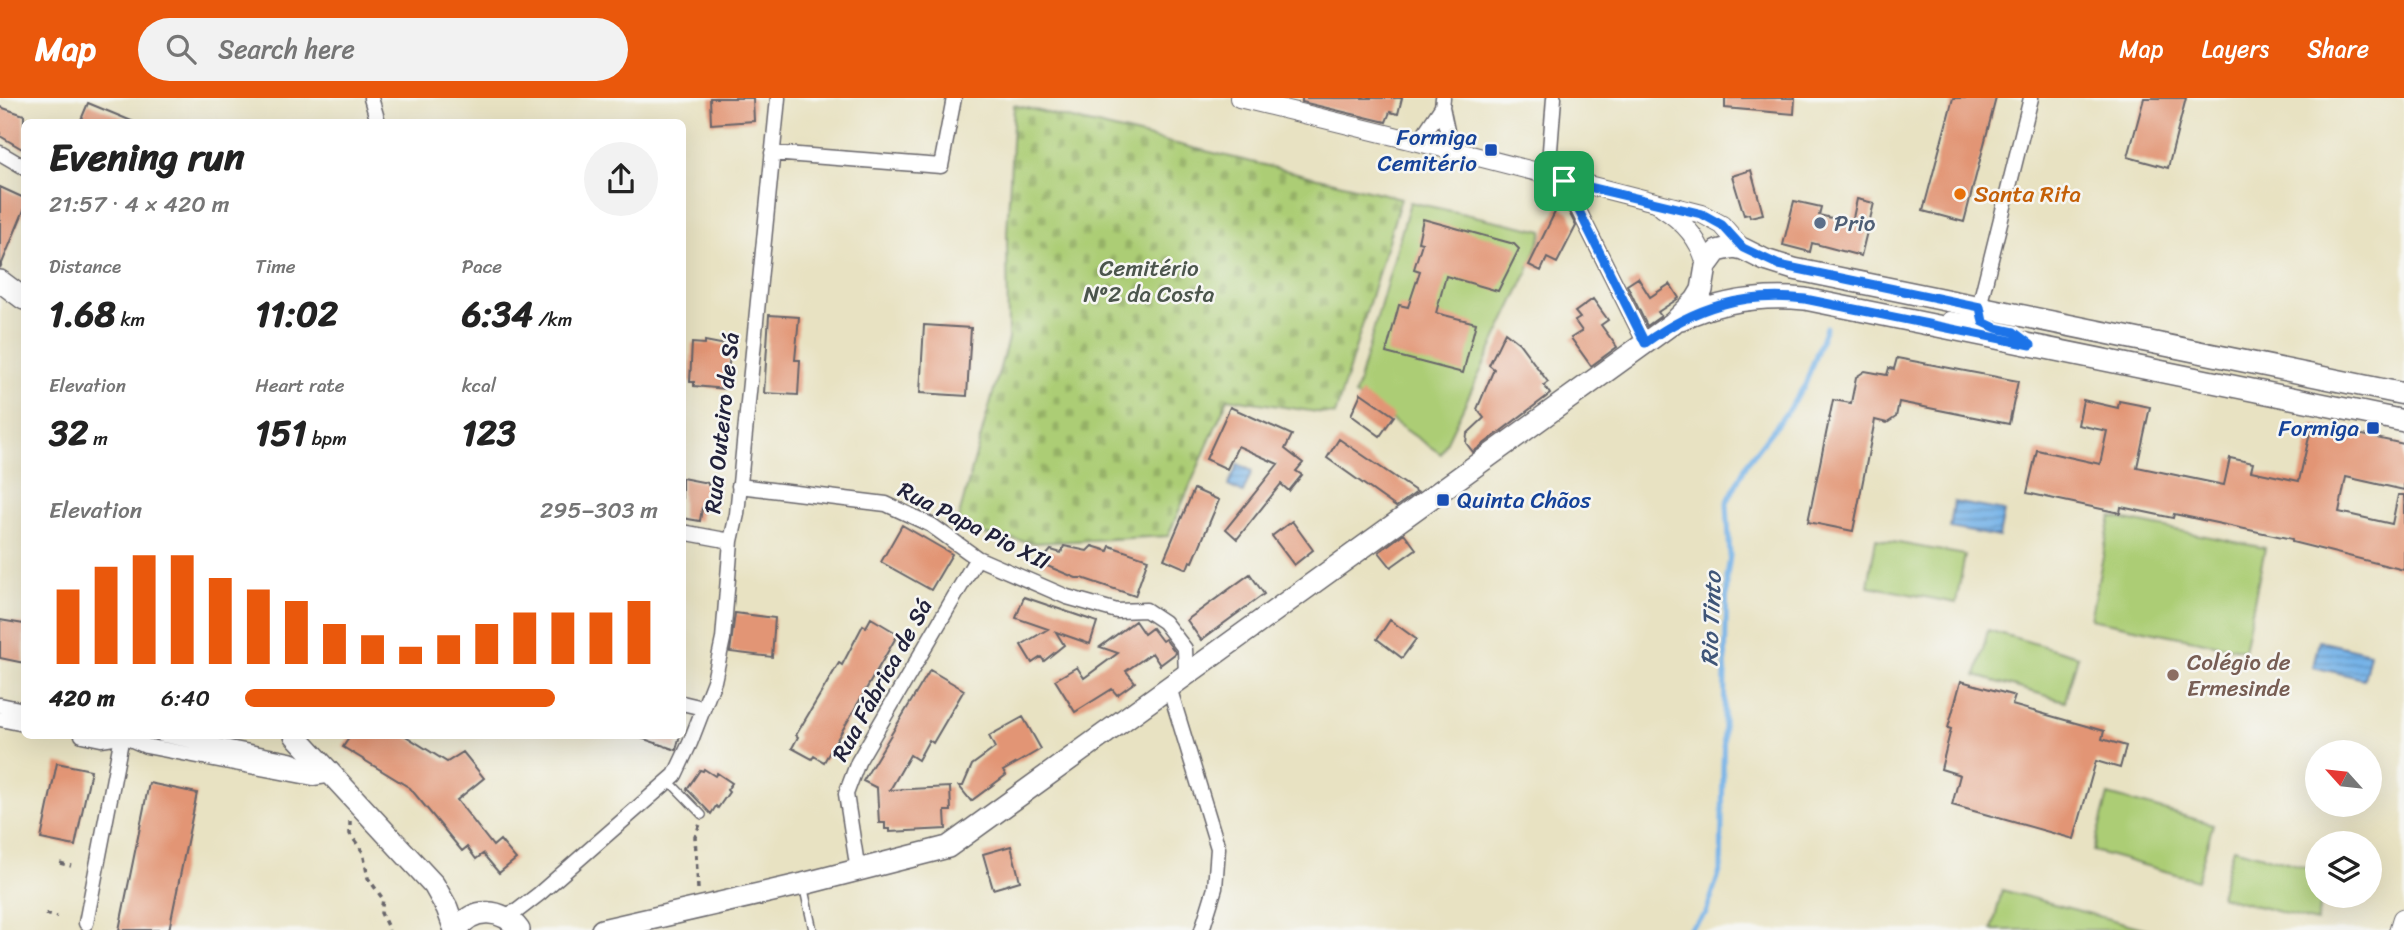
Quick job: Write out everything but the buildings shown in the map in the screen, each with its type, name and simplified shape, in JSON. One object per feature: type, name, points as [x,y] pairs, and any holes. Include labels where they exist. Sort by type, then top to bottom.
[{"type":"main road","points":[[602,930],[858,871],[948,847],[1673,323],[1696,300],[1702,290],[1706,271],[1717,251],[1726,247],[1747,251],[1779,265],[1892,298],[1980,307],[2404,394]]},
{"type":"main road","points":[[1673,323],[1740,300],[1757,286],[1760,277],[1756,260],[1747,251]]},
{"type":"main road","points":[[1706,271],[1712,292],[1719,298],[1740,300],[1789,297],[2404,421]]},
{"type":"main road","points":[[0,281],[21,297]]},
{"type":"main road","points":[[299,739],[434,885],[456,930],[468,918],[480,913],[505,919]]},
{"type":"main road","points":[[434,885],[457,900],[505,919]]},
{"type":"main road","points":[[2401,930],[2404,920]]},
{"type":"street","points":[[371,98],[377,119]]},
{"type":"street","name":"Rua Outeiro de Sá","points":[[505,919],[528,903],[675,775],[691,743],[714,681],[723,639],[731,541],[740,486],[778,98]]},
{"type":"street","points":[[772,153],[942,166],[954,98]]},
{"type":"street","points":[[1239,98],[1702,214],[1722,225],[1747,251]]},
{"type":"street","points":[[1554,98],[1556,178],[1645,343]]},
{"type":"street","points":[[1916,323],[1940,317],[1970,320],[1977,315],[2031,98]]},
{"type":"street","points":[[1418,143],[1442,102]]},
{"type":"street","points":[[1442,102],[1451,150]]},
{"type":"street","points":[[0,153],[21,165]]},
{"type":"street","points":[[1650,202],[1672,214],[1692,234],[1704,254],[1706,271]]},
{"type":"street","points":[[1980,307],[1983,322],[2014,332],[2031,345]]},
{"type":"street","name":"Rua Papa Pio XII","points":[[740,486],[886,504],[931,525],[977,558],[1067,597],[1117,611],[1146,610],[1164,622],[1185,649],[1177,681],[1218,848],[1214,888],[1202,930]]},
{"type":"street","points":[[686,533],[731,541]]},
{"type":"street","name":"Rua Fábrica de Sá","points":[[858,871],[846,794],[850,783],[858,762],[977,558]]},
{"type":"street","points":[[686,704],[703,708]]},
{"type":"street","points":[[0,705],[21,709]]},
{"type":"street","points":[[0,719],[21,723]]},
{"type":"street","points":[[86,923],[122,739]]},
{"type":"street","points":[[131,739],[146,746],[313,778],[334,775]]},
{"type":"street","points":[[183,739],[290,760],[334,775]]},
{"type":"lane","points":[[1872,303],[1892,298]]},
{"type":"lane","points":[[1839,306],[1862,301]]},
{"type":"lane","points":[[668,780],[702,815]]},
{"type":"lane","points":[[803,884],[813,930]]},
{"type":"path","points":[[702,815],[695,837],[699,898],[714,895],[716,905]]},
{"type":"path","points":[[349,824],[350,834],[363,852],[368,878],[383,898],[381,913],[389,930]]},
{"type":"path","points":[[60,863],[71,866]]},
{"type":"path","points":[[46,914],[57,917]]},
{"type":"green space","name":"Cemitério Nº2 da Costa","points":[[1014,105],[1401,198],[1335,415],[1228,398],[1168,536],[1036,543],[955,530],[1008,339],[1007,234]]},
{"type":"green space","points":[[1410,202],[1543,231],[1527,274],[1441,454],[1355,395]]},
{"type":"green space","points":[[2111,517],[2265,548],[2244,650],[2090,619]]},
{"type":"green space","points":[[1876,539],[1965,555],[1956,603],[1868,586]]},
{"type":"green space","points":[[1988,630],[2078,656],[2065,701],[1976,676]]},
{"type":"green space","points":[[2108,795],[2213,824],[2197,880],[2093,851]]},
{"type":"green space","points":[[2233,848],[2305,867],[2305,908],[2320,908],[2316,922],[2220,896]]},
{"type":"green space","points":[[2002,890],[2150,930],[1992,930]]},
{"type":"water","points":[[1238,464],[1252,471],[1243,493],[1228,486]]},
{"type":"water","points":[[1954,502],[2004,511],[1999,537],[1950,528]]},
{"type":"water","points":[[2319,641],[2370,653],[2364,679],[2313,667]]},
{"type":"waterway","name":"Rio Tinto","points":[[1688,930],[1706,913],[1721,868],[1727,577],[1730,556],[1727,503],[1747,463],[1805,385],[1826,327]]},
{"type":"place","name":"Formiga Cemitério","points":[[1491,150]]},
{"type":"place","name":"Santa Rita","points":[[1960,194]]},
{"type":"place","name":"Prio","points":[[1820,223]]},
{"type":"place","name":"Formiga","points":[[2373,428]]},
{"type":"place","name":"Quinta Chãos","points":[[1443,500]]},
{"type":"place","name":"Colégio de Ermesinde","points":[[2173,675]]},
{"type":"route","points":[[1564,181],[1702,214],[1722,225],[1743,248],[1779,265],[1980,307],[1983,322],[2014,332],[2031,345],[1789,297],[1745,299],[1690,315],[1673,323],[1645,343],[1564,181]]}]
